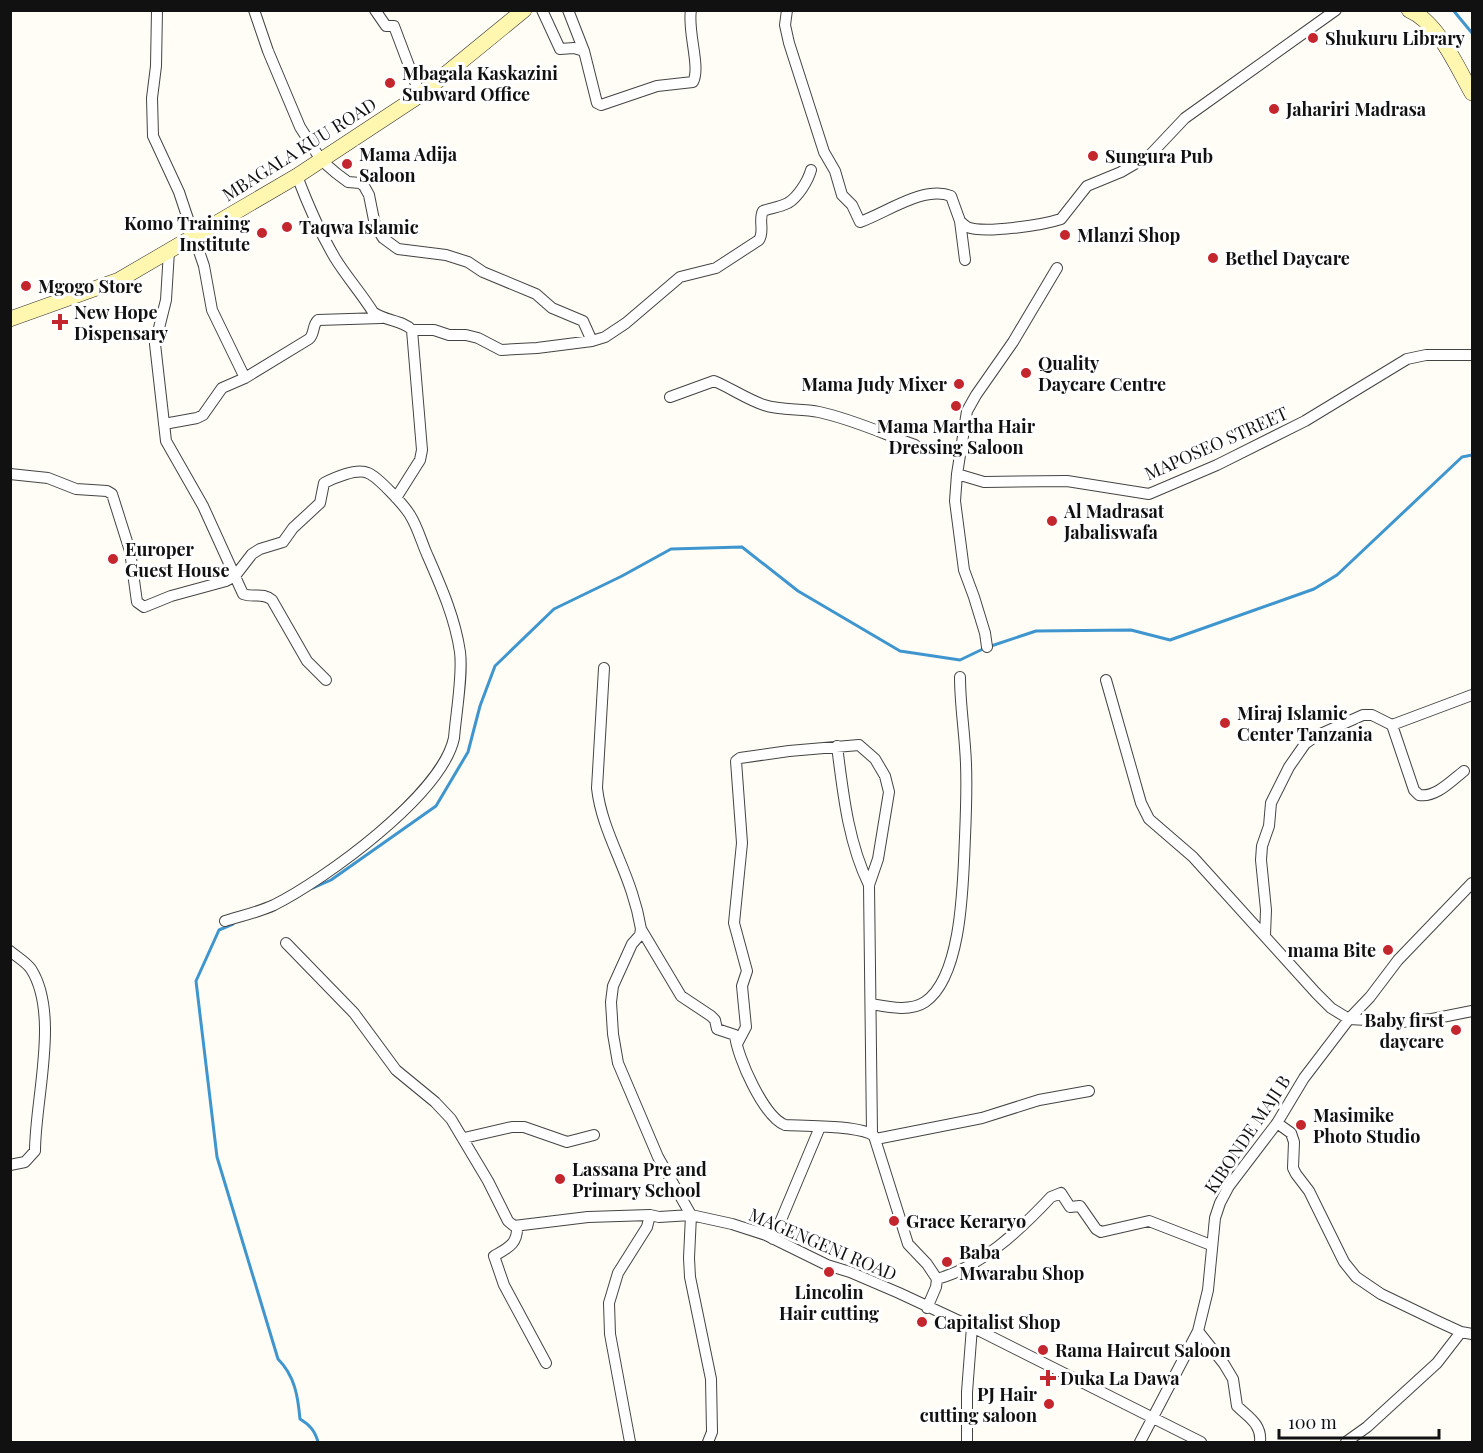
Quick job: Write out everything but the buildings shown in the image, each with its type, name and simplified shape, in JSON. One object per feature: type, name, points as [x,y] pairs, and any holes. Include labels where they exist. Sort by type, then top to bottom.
[{"type":"street","points":[[157,10],[156,66],[152,99],[153,136],[179,192],[194,236],[204,266],[212,310],[244,378]]},
{"type":"street","points":[[254,10],[268,51],[300,127],[321,160],[348,182],[360,183],[364,186],[369,195],[375,225],[382,238],[398,249],[452,256],[536,294],[552,308],[583,321],[592,340]]},
{"type":"street","points":[[375,10],[386,26],[394,26],[420,95]]},
{"type":"street","name":"MBAGALA KUU ROAD","points":[[10,319],[119,280],[297,176],[420,95],[524,10]]},
{"type":"street","points":[[542,10],[560,49],[574,48],[584,51]]},
{"type":"street","points":[[568,10],[584,51],[593,93],[597,103],[601,105],[657,86],[691,83],[694,80],[696,70],[690,29],[691,10]]},
{"type":"street","points":[[787,10],[787,34],[823,148],[835,171],[842,195],[852,205],[860,222],[884,213],[910,198],[942,193],[951,196],[960,221],[965,260]]},
{"type":"street","points":[[960,221],[968,227],[993,229],[1029,226],[1061,219],[1087,186],[1121,172],[1150,155],[1185,118],[1336,10]]},
{"type":"street","points":[[1411,11],[1424,19],[1437,35],[1473,93]]},
{"type":"street","points":[[297,176],[311,214],[335,259],[373,312],[381,318],[412,330],[434,330],[449,335],[466,335],[478,338],[501,350],[537,348],[605,337],[627,323],[680,277],[716,268],[759,240],[762,233],[761,215],[763,211],[787,204],[804,185],[811,170]]},
{"type":"street","points":[[169,251],[166,300],[155,344],[167,444],[203,506],[245,595],[265,595],[272,600],[307,661],[326,680]]},
{"type":"street","points":[[987,647],[985,633],[964,570],[955,501],[967,411],[1013,342],[1057,268]]},
{"type":"street","points":[[164,424],[203,415],[222,388],[244,378],[309,339],[318,320],[381,318]]},
{"type":"street","points":[[396,498],[420,460],[422,450],[412,330]]},
{"type":"street","name":"MAPOSEO STREET","points":[[957,474],[984,482],[1067,481],[1149,494],[1217,465],[1305,421],[1407,359],[1426,355],[1473,355]]},
{"type":"street","points":[[670,397],[707,382],[716,381],[736,393],[771,407],[798,408],[822,413],[915,445]]},
{"type":"street","points":[[10,474],[48,478],[76,489],[106,491],[112,494],[130,552],[137,602],[146,607],[171,597],[226,582],[235,576],[252,554],[283,542],[293,528],[320,503],[326,482],[364,472],[369,473],[396,498],[410,515],[433,566],[455,626],[461,664],[453,743],[417,797],[387,825],[343,860],[304,889],[271,907],[225,921]]},
{"type":"street","points":[[604,668],[598,797],[604,822],[632,893],[641,929],[684,1000],[716,1020],[717,1029],[735,1035],[748,1075],[770,1113],[778,1122],[785,1125],[851,1129],[874,1136],[982,1118],[1039,1100],[1089,1091]]},
{"type":"street","points":[[871,1004],[905,1008],[918,1006],[937,991],[948,969],[960,917],[965,879],[966,764],[960,704],[960,677]]},
{"type":"street","points":[[1106,680],[1141,803],[1149,819],[1193,857],[1331,1008],[1349,1019],[1402,1022],[1473,1011]]},
{"type":"street","points":[[1392,725],[1473,695]]},
{"type":"street","points":[[1265,935],[1266,910],[1261,860],[1262,846],[1269,826],[1271,803],[1289,766],[1305,744],[1316,736],[1363,715],[1372,715],[1392,725],[1414,790],[1419,795],[1424,796],[1437,792],[1464,771]]},
{"type":"street","points":[[737,1044],[746,1027],[742,986],[747,969],[734,923],[742,843],[736,761],[740,758],[856,744],[865,748],[885,776],[889,798],[878,859],[869,885]]},
{"type":"street","points":[[837,746],[852,840],[869,885],[874,1136],[908,1244],[927,1264],[936,1279],[936,1287],[927,1308]]},
{"type":"street","name":"KIBONDE MAJI B","points":[[1140,1443],[1198,1331],[1208,1290],[1215,1218],[1224,1194],[1277,1123],[1304,1078],[1349,1019],[1370,997],[1398,960],[1473,883]]},
{"type":"street","points":[[641,929],[640,935],[632,945],[617,974],[612,992],[613,1034],[616,1054],[623,1075],[658,1158],[691,1215],[690,1277],[711,1379],[712,1432],[708,1443]]},
{"type":"street","points":[[286,943],[354,1013],[396,1070],[443,1110],[464,1138],[508,1221],[517,1226],[517,1234],[511,1247],[494,1256],[504,1285],[546,1363]]},
{"type":"street","points":[[10,951],[32,970],[42,993],[46,1017],[34,1151],[25,1162],[10,1166]]},
{"type":"street","points":[[1277,1123],[1291,1133],[1294,1142],[1293,1168],[1309,1191],[1344,1262],[1356,1277],[1381,1294],[1467,1333],[1437,1363],[1346,1443]]},
{"type":"street","points":[[464,1138],[512,1127],[524,1127],[567,1142],[594,1135]]},
{"type":"street","points":[[773,1239],[820,1127]]},
{"type":"street","points":[[936,1279],[964,1270],[1034,1216],[1051,1197],[1061,1193],[1070,1207],[1080,1206],[1096,1230],[1101,1232],[1149,1221],[1211,1245]]},
{"type":"street","points":[[630,1443],[610,1334],[609,1303],[614,1283],[647,1227],[650,1215]]},
{"type":"street","name":"MAGENGENI ROAD","points":[[517,1226],[588,1217],[650,1215],[659,1217],[691,1215],[732,1224],[766,1235],[826,1265],[850,1272],[972,1327],[1201,1443]]},
{"type":"street","points":[[967,1443],[967,1392],[972,1327]]},
{"type":"street","points":[[1198,1331],[1224,1364],[1233,1380],[1237,1406],[1259,1429],[1260,1443]]},
{"type":"waterway","points":[[1453,10],[1472,33]]},
{"type":"waterway","points":[[991,646],[1036,631],[1131,630],[1170,640],[1314,589],[1337,575],[1462,457],[1472,455]]},
{"type":"waterway","points":[[313,888],[331,880],[436,806],[468,752],[480,706],[495,666],[554,609],[671,549],[742,547],[798,591],[900,651],[960,660],[985,648]]},
{"type":"waterway","points":[[233,924],[219,930],[196,981],[217,1157],[278,1359],[292,1380],[297,1395],[300,1419],[312,1429],[318,1442]]},
{"type":"place","name":"Shukuru Library","points":[[1313,38]]},
{"type":"place","name":"Mbagala Kaskazini Subward Office","points":[[390,83]]},
{"type":"place","name":"Jahariri Madrasa","points":[[1274,109]]},
{"type":"place","name":"Sungura Pub","points":[[1093,156]]},
{"type":"place","name":"Mama Adija Saloon","points":[[347,164]]},
{"type":"place","name":"Taqwa Islamic","points":[[287,227]]},
{"type":"place","name":"Komo Training Institute","points":[[262,233]]},
{"type":"place","name":"Mlanzi Shop","points":[[1065,235]]},
{"type":"place","name":"Bethel Daycare","points":[[1213,258]]},
{"type":"place","name":"Mgogo Store","points":[[26,286]]},
{"type":"place","name":"New Hope Dispensary","points":[[60,322]]},
{"type":"place","name":"Quality Daycare Centre","points":[[1026,373]]},
{"type":"place","name":"Mama Judy Mixer","points":[[959,384]]},
{"type":"place","name":"Mama Martha Hair Dressing Saloon","points":[[956,406]]},
{"type":"place","name":"Al Madrasat Jabaliswafa","points":[[1052,521]]},
{"type":"place","name":"Europer Guest House","points":[[113,559]]},
{"type":"place","name":"Miraj Islamic Center Tanzania","points":[[1225,723]]},
{"type":"place","name":"mama Bite","points":[[1388,950]]},
{"type":"place","name":"Baby first daycare","points":[[1456,1030]]},
{"type":"place","name":"Masimike Photo Studio","points":[[1301,1125]]},
{"type":"place","name":"Lassana Pre and Primary School","points":[[560,1179]]},
{"type":"place","name":"Grace Keraryo","points":[[894,1221]]},
{"type":"place","name":"Baba Mwarabu Shop","points":[[947,1262]]},
{"type":"place","name":"Lincolin Hair cutting","points":[[829,1272]]},
{"type":"place","name":"Capitalist Shop","points":[[922,1322]]},
{"type":"place","name":"Rama Haircut Saloon","points":[[1043,1350]]},
{"type":"place","name":"Duka La Dawa","points":[[1048,1378]]},
{"type":"place","name":"PJ Hair cutting saloon","points":[[1049,1404]]}]
